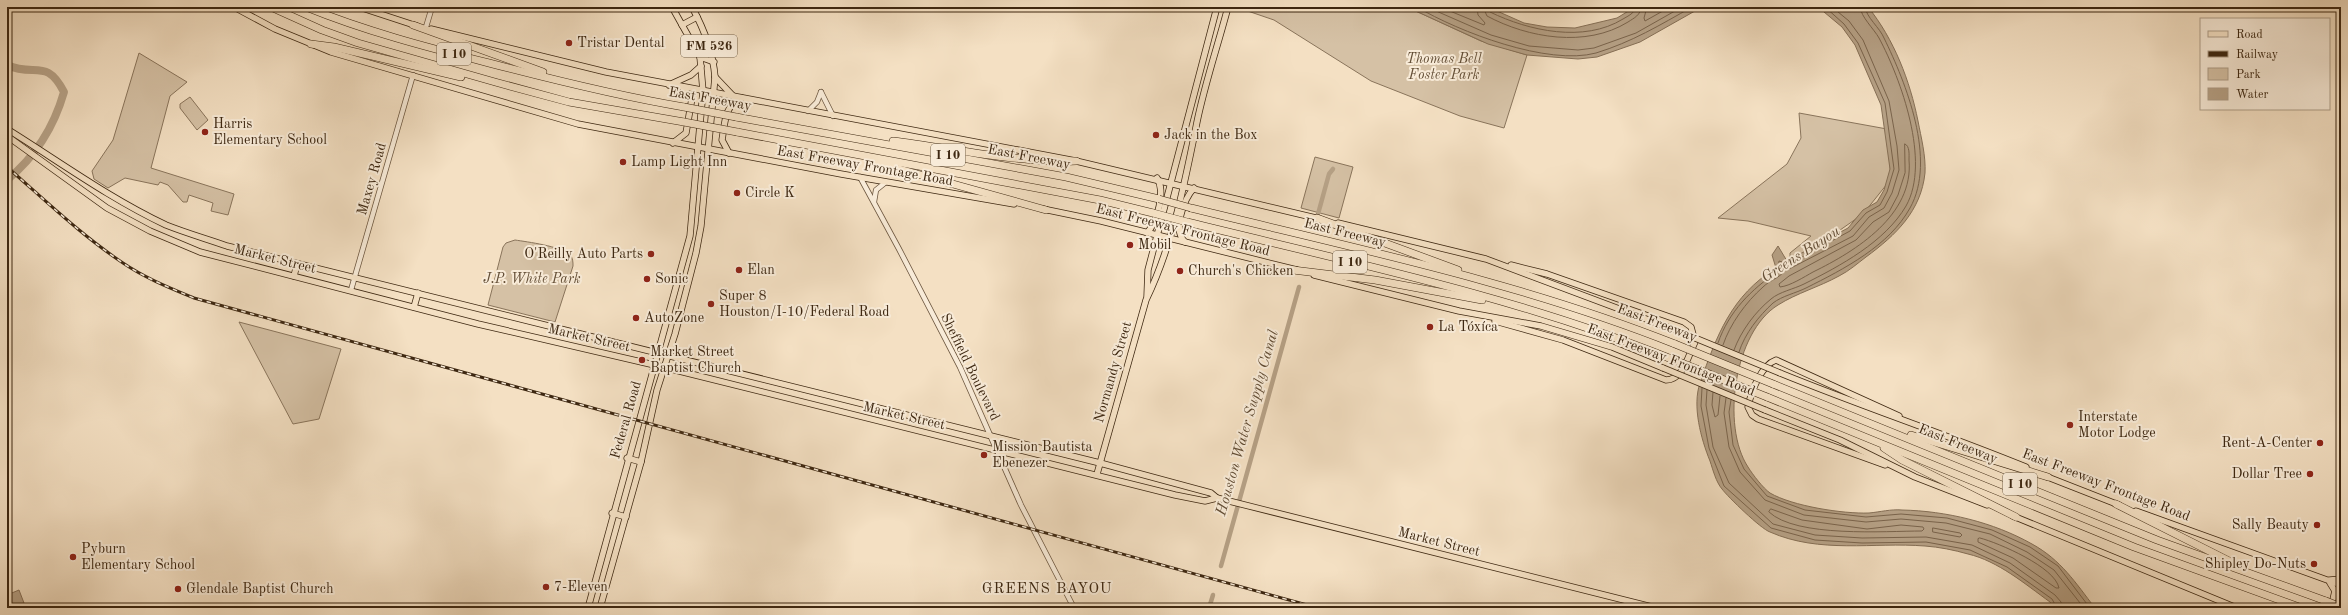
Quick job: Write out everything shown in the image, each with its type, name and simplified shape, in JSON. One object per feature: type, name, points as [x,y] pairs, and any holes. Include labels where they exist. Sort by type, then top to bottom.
[{"type":"highway","name":"East Freeway","points":[[271,7],[322,30],[358,43],[569,102],[832,149],[1100,200],[1513,303],[1590,327],[1869,438],[2148,552],[2302,608]]},
{"type":"highway","name":"East Freeway","points":[[306,7],[342,22],[395,39],[606,93],[1066,177],[1484,280],[1581,308],[1675,344],[2157,540],[2341,607]]},
{"type":"highway","points":[[413,25],[515,63],[606,93]]},
{"type":"highway","points":[[311,44],[334,47],[448,74],[495,82]]},
{"type":"highway","points":[[808,129],[1016,157],[1060,161],[1076,160]]},
{"type":"highway","points":[[832,149],[1046,210]]},
{"type":"highway","points":[[1317,218],[1484,280]]},
{"type":"highway","points":[[1293,270],[1375,280],[1457,296],[1513,303]]},
{"type":"highway","points":[[1871,423],[2048,478]]},
{"type":"highway","points":[[1869,438],[1902,460],[2016,517]]},
{"type":"highway","points":[[2116,504],[2268,580]]},
{"type":"main road","name":"East Freeway Frontage Road","points":[[234,7],[275,29],[311,44],[578,124],[860,178],[1046,210],[1147,233],[1459,311],[1541,326],[1612,347],[1840,440],[1897,468],[2235,608]]},
{"type":"main road","name":"East Freeway Frontage Road","points":[[359,7],[413,25],[600,71],[833,116],[1076,160],[1156,178],[1183,186],[1486,259],[1678,331],[1865,408],[1910,422],[2116,504],[2341,585]]},
{"type":"main road","name":"Federal Road","points":[[588,608],[627,458],[690,236],[696,147],[703,91],[700,57],[672,7]]},
{"type":"main road","name":"Federal Road","points":[[600,608],[641,462],[664,367],[696,253],[701,226],[715,93],[715,77],[714,62],[706,34],[692,7]]},
{"type":"main road","name":"Normandy Street","points":[[1146,300],[1148,270],[1217,7]]},
{"type":"main road","name":"Normandy Street","points":[[1097,474],[1146,300],[1156,279],[1169,239],[1193,147],[1197,121],[1228,7]]},
{"type":"main road","points":[[682,25],[697,17]]},
{"type":"main road","points":[[700,57],[714,62]]},
{"type":"main road","points":[[669,85],[691,75],[701,66]]},
{"type":"main road","points":[[715,77],[733,96]]},
{"type":"main road","points":[[673,143],[686,133],[692,101],[690,93],[681,86]]},
{"type":"main road","points":[[729,153],[722,140],[728,109],[733,102],[742,98]]},
{"type":"main road","name":"Market Street","points":[[7,129],[82,179],[168,225],[227,246],[657,352],[991,437],[1100,462],[1211,492],[1217,498],[1247,507],[1656,608]]},
{"type":"main road","name":"Market Street","points":[[7,136],[107,208],[150,231],[200,252],[414,307],[664,367],[997,451],[1097,474],[1175,495],[1205,501],[1217,498]]},
{"type":"main road","points":[[1147,233],[1154,223],[1161,192],[1156,178]]},
{"type":"main road","points":[[1186,243],[1181,238],[1179,229],[1186,200],[1194,188]]},
{"type":"main road","points":[[1459,311],[1563,340],[1660,379],[1673,380],[1679,376],[1695,342],[1690,327],[1684,322],[1548,274],[1486,259]]},
{"type":"main road","points":[[294,276],[297,264]]},
{"type":"main road","points":[[414,307],[418,293]]},
{"type":"main road","points":[[1897,468],[1879,463],[1758,419],[1752,415],[1748,407],[1750,398],[1767,365],[1776,360],[1910,422]]},
{"type":"main road","points":[[627,458],[641,462]]},
{"type":"main road","points":[[612,514],[626,517]]},
{"type":"main road","points":[[2325,580],[2341,579]]},
{"type":"main road","points":[[2325,580],[2334,586],[2335,591],[2331,608]]},
{"type":"main road","points":[[2337,608],[2341,597]]},
{"type":"street","points":[[426,27],[432,7]]},
{"type":"street","name":"Maxey Road","points":[[351,290],[413,75]]},
{"type":"street","points":[[808,111],[816,102],[821,92],[833,116]]},
{"type":"street","name":"Sheffield Boulevard","points":[[860,178],[960,367],[1021,505],[1074,608]]},
{"type":"street","points":[[874,202],[876,190],[886,182]]},
{"type":"green space","name":"Thomas Bell Foster Park","points":[[1236,7],[1407,7],[1481,41],[1527,55],[1504,128],[1460,116],[1371,81],[1274,20]]},
{"type":"green space","points":[[139,53],[187,82],[170,96],[151,168],[234,194],[228,215],[211,211],[213,203],[189,195],[187,202],[183,202],[168,185],[160,182],[158,185],[125,178],[108,188],[94,179],[92,171],[113,140]]},
{"type":"green space","points":[[190,97],[208,120],[197,130],[180,108],[180,104]]},
{"type":"green space","points":[[1799,113],[1887,129],[1891,179],[1863,214],[1790,265],[1790,253],[1811,236],[1748,221],[1718,218],[1787,164],[1801,138]]},
{"type":"green space","points":[[1315,157],[1353,167],[1339,218],[1301,208]]},
{"type":"green space","name":"J.P. White Park","points":[[515,240],[559,249],[572,257],[573,266],[555,322],[488,305],[503,247],[506,243]]},
{"type":"green space","points":[[239,322],[341,349],[319,419],[293,424]]},
{"type":"water","points":[[1407,7],[1488,7],[1524,23],[1547,27],[1575,28],[1617,18],[1635,7],[1702,7],[1640,42],[1597,57],[1578,59],[1527,55],[1488,44]]},
{"type":"water","name":"Greens Bayou","points":[[1818,7],[1868,7],[1886,33],[1906,76],[1915,106],[1925,160],[1923,187],[1905,221],[1897,231],[1877,249],[1843,274],[1778,305],[1763,318],[1751,336],[1742,357],[1736,381],[1734,405],[1735,428],[1740,449],[1748,467],[1764,488],[1770,493],[1791,502],[1832,511],[1869,513],[1898,510],[1952,515],[1985,524],[2017,536],[2042,550],[2059,564],[2095,608],[2054,608],[2050,602],[2001,568],[1979,557],[1952,550],[1930,546],[1905,545],[1827,545],[1789,539],[1766,530],[1725,493],[1716,479],[1701,433],[1697,412],[1697,402],[1700,383],[1706,365],[1728,318],[1748,291],[1776,268],[1772,255],[1778,246],[1787,261],[1848,228],[1863,210],[1877,202],[1884,190],[1890,169],[1881,105],[1855,45],[1842,27]]},
{"type":"water","points":[[19,590],[24,603],[7,608],[7,595]]},
{"type":"waterway","points":[[7,65],[25,70],[39,70],[45,72],[58,81],[64,92],[55,117],[35,151],[7,180]]},
{"type":"waterway","name":"Houston Water Supply Canal","points":[[1318,214],[1329,174],[1333,169]]},
{"type":"waterway","name":"Houston Water Supply Canal","points":[[1221,566],[1299,287]]},
{"type":"waterway","name":"Houston Water Supply Canal","points":[[1209,608],[1213,595]]},
{"type":"railway","points":[[7,167],[92,241],[123,263],[158,282],[194,298],[1318,608]]},
{"type":"place","name":"Tristar Dental","points":[[569,43]]},
{"type":"place","name":"Harris Elementary School","points":[[205,132]]},
{"type":"place","name":"Jack in the Box","points":[[1156,135]]},
{"type":"place","name":"Lamp Light Inn","points":[[623,162]]},
{"type":"place","name":"Circle K","points":[[737,193]]},
{"type":"place","name":"Mobil","points":[[1130,245]]},
{"type":"place","name":"O'Reilly Auto Parts","points":[[651,254]]},
{"type":"place","name":"Elan","points":[[739,270]]},
{"type":"place","name":"Church's Chicken","points":[[1180,271]]},
{"type":"place","name":"Sonic","points":[[647,279]]},
{"type":"place","name":"Super 8 Houston/I-10/Federal Road","points":[[711,304]]},
{"type":"place","name":"AutoZone","points":[[636,318]]},
{"type":"place","name":"La Tóxíca","points":[[1430,327]]},
{"type":"place","name":"Market Street Baptist Church","points":[[642,360]]},
{"type":"place","name":"Interstate Motor Lodge","points":[[2070,425]]},
{"type":"place","name":"Rent-A-Center","points":[[2320,443]]},
{"type":"place","name":"Mission Bautista Ebenezer","points":[[984,455]]},
{"type":"place","name":"Dollar Tree","points":[[2310,474]]},
{"type":"place","name":"Sally Beauty","points":[[2317,525]]},
{"type":"place","name":"Pyburn Elementary School","points":[[73,557]]},
{"type":"place","name":"Shipley Do-Nuts","points":[[2314,564]]},
{"type":"place","name":"7-Eleven","points":[[546,587]]},
{"type":"place","name":"Glendale Baptist Church","points":[[178,589]]},
{"type":"district","name":"GREENS BAYOU","points":[[1047,589]]}]
